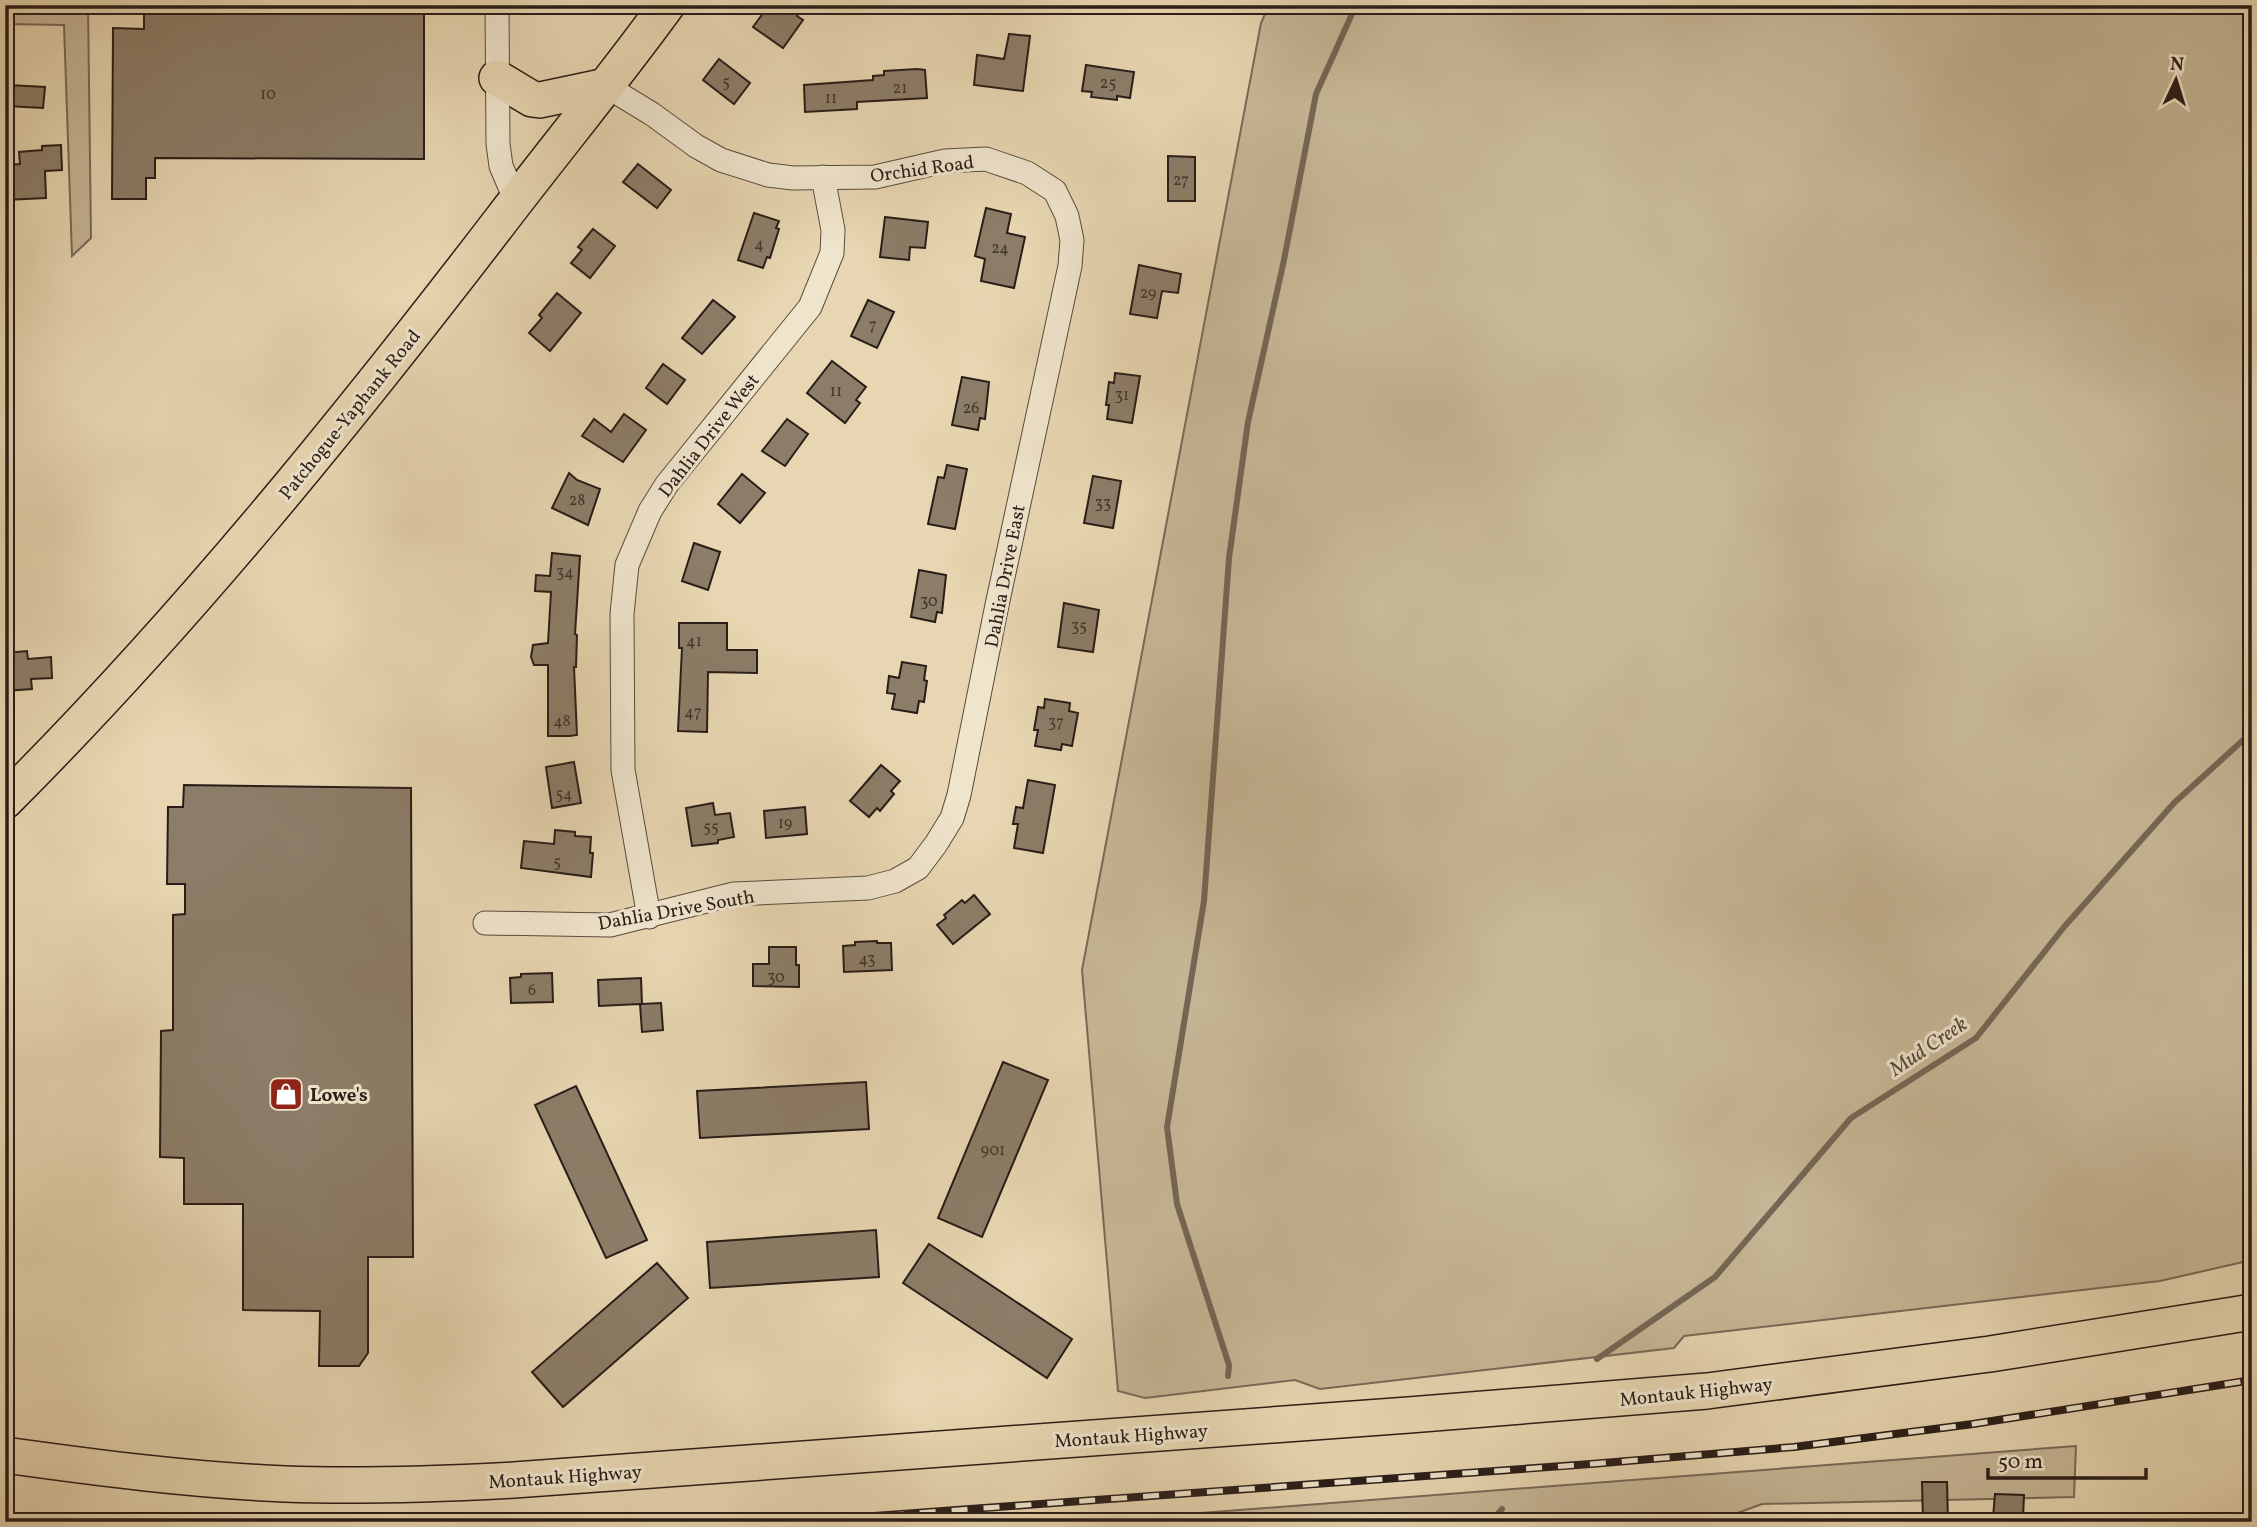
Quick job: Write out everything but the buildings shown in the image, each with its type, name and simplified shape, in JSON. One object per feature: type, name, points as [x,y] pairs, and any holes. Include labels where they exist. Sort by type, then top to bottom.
[{"type":"main road","name":"Patchogue-Yaphank Road","points":[[5,801],[119,681],[244,542],[338,429],[667,5]]},
{"type":"main road","points":[[497,78],[532,99],[540,100],[606,86]]},
{"type":"main road","name":"Montauk Highway","points":[[5,1455],[137,1472],[286,1484],[415,1484],[514,1480],[1381,1418],[1707,1391],[1990,1354],[2252,1311]]},
{"type":"street","points":[[497,5],[498,144],[501,166],[516,201]]},
{"type":"street","name":"Orchid Road","points":[[606,86],[721,160],[768,175],[793,178],[875,177],[945,161],[986,159],[1027,173],[1055,191],[1067,216],[1072,240],[1061,304]]},
{"type":"street","name":"Dahlia Drive West","points":[[649,917],[623,770],[622,614],[627,565],[650,510],[667,484],[810,307],[832,253],[833,230],[823,177]]},
{"type":"street","name":"Dahlia Drive East","points":[[936,844],[952,818],[960,794],[1061,304]]},
{"type":"street","name":"Dahlia Drive South","points":[[485,923],[610,925],[734,894],[868,888],[895,881],[918,868],[936,844]]},
{"type":"shaded area","points":[[5,5],[88,5],[91,238],[72,256],[64,25],[5,24]]},
{"type":"shaded area","points":[[1269,5],[2252,5],[2252,1260],[2160,1281],[1684,1336],[1674,1348],[1320,1389],[1295,1380],[1145,1398],[1118,1391],[1082,970],[1261,23]]},
{"type":"shaded area","points":[[2076,1446],[2074,1497],[1762,1504],[1713,1522],[1083,1522]]},
{"type":"waterway","points":[[1228,1376],[1229,1365],[1177,1204],[1167,1127],[1204,901],[1229,558],[1248,422],[1284,260],[1316,94],[1356,5]]},
{"type":"waterway","name":"Mud Creek","points":[[1597,1359],[1715,1277],[1851,1118],[1976,1038],[2064,927],[2174,803],[2252,732]]},
{"type":"waterway","name":"Mud Creek","points":[[1491,1522],[1502,1509]]},
{"type":"railway","points":[[792,1522],[1794,1447],[1973,1424],[2252,1380]]},
{"type":"place","name":"Lowe's","points":[[286,1094]]}]
